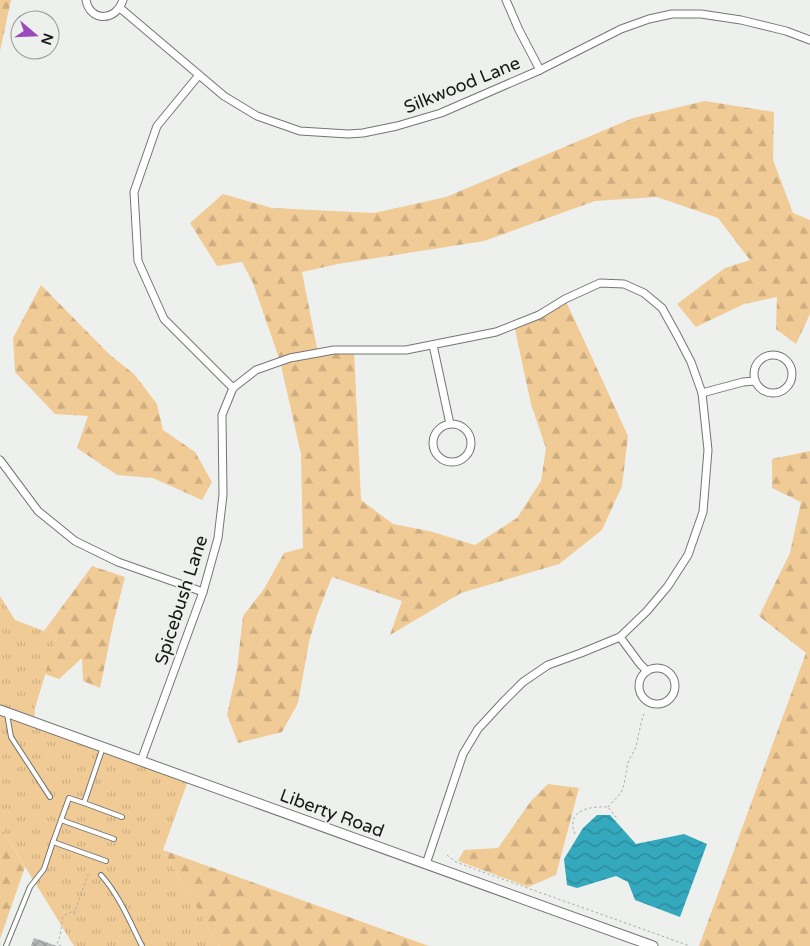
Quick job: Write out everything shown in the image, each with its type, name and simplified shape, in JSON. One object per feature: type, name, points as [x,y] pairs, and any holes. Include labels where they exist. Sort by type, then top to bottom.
[{"type":"street","points":[[86,0],[88,8],[97,16],[104,17],[112,15],[120,8],[123,0]]},
{"type":"street","points":[[506,0],[540,70]]},
{"type":"street","name":"Silkwood Lane","points":[[120,8],[224,96],[257,116],[300,131],[348,134],[397,126],[441,112],[540,70],[621,29],[649,19],[672,14],[701,14],[741,20],[786,31],[810,40]]},
{"type":"street","points":[[199,75],[156,126],[134,192],[138,261],[164,319],[233,388]]},
{"type":"street","name":"Spicebush Lane","points":[[141,761],[203,592],[218,538],[223,495],[222,415],[233,388],[256,370],[290,358],[334,350],[406,350],[496,332],[539,314],[600,283],[624,284],[644,292],[662,308],[691,362],[702,392],[708,450],[703,512],[688,555],[668,586],[647,611],[620,636],[548,665],[523,682],[478,729],[463,754],[426,864]]},
{"type":"street","points":[[433,345],[450,424]]},
{"type":"street","points":[[771,356],[781,358],[786,361],[790,368],[791,377],[788,385],[781,392],[766,392],[755,381],[755,369],[760,360],[771,356]]},
{"type":"street","points":[[702,392],[755,381]]},
{"type":"street","points":[[450,424],[456,424],[465,429],[471,438],[468,453],[460,460],[445,460],[436,453],[434,447],[434,437],[440,428],[450,424]]},
{"type":"street","points":[[0,460],[38,511],[75,542],[118,562],[203,592]]},
{"type":"street","points":[[620,636],[647,671]]},
{"type":"street","points":[[655,667],[665,669],[675,679],[676,689],[673,696],[665,703],[656,705],[641,696],[638,690],[639,680],[644,672],[647,671],[655,667]]},
{"type":"street","name":"Liberty Road","points":[[4,711],[653,946]]},
{"type":"lane","points":[[4,711],[10,737],[50,797]]},
{"type":"lane","points":[[84,803],[104,747]]},
{"type":"lane","points":[[6,946],[30,887],[44,869],[69,798],[122,817]]},
{"type":"lane","points":[[62,820],[114,838]]},
{"type":"lane","points":[[54,842],[106,861]]},
{"type":"lane","points":[[101,875],[121,906],[142,946]]},
{"type":"path","points":[[608,807],[621,793],[628,762],[636,748],[644,714]]},
{"type":"path","points":[[575,834],[572,827],[575,816],[582,810],[594,806],[608,807],[618,820]]},
{"type":"path","points":[[447,855],[456,862],[477,870],[690,946]]},
{"type":"path","points":[[61,946],[57,944],[63,916],[72,911],[74,913],[89,872]]},
{"type":"green space","points":[[0,0],[11,0],[0,51]]},
{"type":"green space","points":[[705,101],[774,112],[773,160],[793,213],[810,220],[810,314],[796,344],[776,329],[777,297],[744,304],[696,327],[677,304],[725,268],[750,260],[718,218],[657,197],[595,201],[484,241],[338,264],[302,272],[318,353],[354,350],[361,500],[393,524],[429,531],[475,545],[517,518],[541,481],[546,448],[531,404],[514,325],[565,299],[628,436],[622,486],[602,530],[559,564],[461,593],[390,635],[402,601],[332,577],[309,642],[298,703],[282,732],[238,743],[227,715],[237,669],[243,616],[264,589],[284,553],[303,548],[301,454],[280,361],[253,283],[242,262],[217,266],[190,223],[223,194],[272,208],[374,213],[446,197],[633,118]]},
{"type":"green space","points":[[41,285],[110,355],[134,374],[157,404],[163,430],[195,452],[212,482],[202,500],[153,478],[117,475],[77,448],[88,416],[55,414],[15,372],[13,338]]},
{"type":"green space","points":[[810,451],[810,946],[699,946],[806,653],[759,616],[790,553],[801,502],[772,488],[772,459]]},
{"type":"green space","points":[[92,566],[125,577],[100,688],[83,681],[82,658],[59,679],[45,674],[57,636],[44,631]]},
{"type":"green space","points":[[0,596],[15,620],[57,636],[35,708],[34,722],[189,778],[163,850],[219,946],[74,946],[0,826]]},
{"type":"green space","points":[[548,784],[579,788],[556,875],[528,887],[458,861],[464,850],[498,848],[531,801]]},
{"type":"green space","points":[[0,826],[25,867],[0,939]]},
{"type":"green space","points":[[163,850],[429,946],[219,946]]},
{"type":"water","points":[[597,815],[610,815],[636,844],[684,834],[707,844],[680,917],[635,900],[628,882],[616,876],[577,888],[567,885],[564,859],[583,828]]},
{"type":"building","points":[[34,938],[57,946],[31,946]]}]
